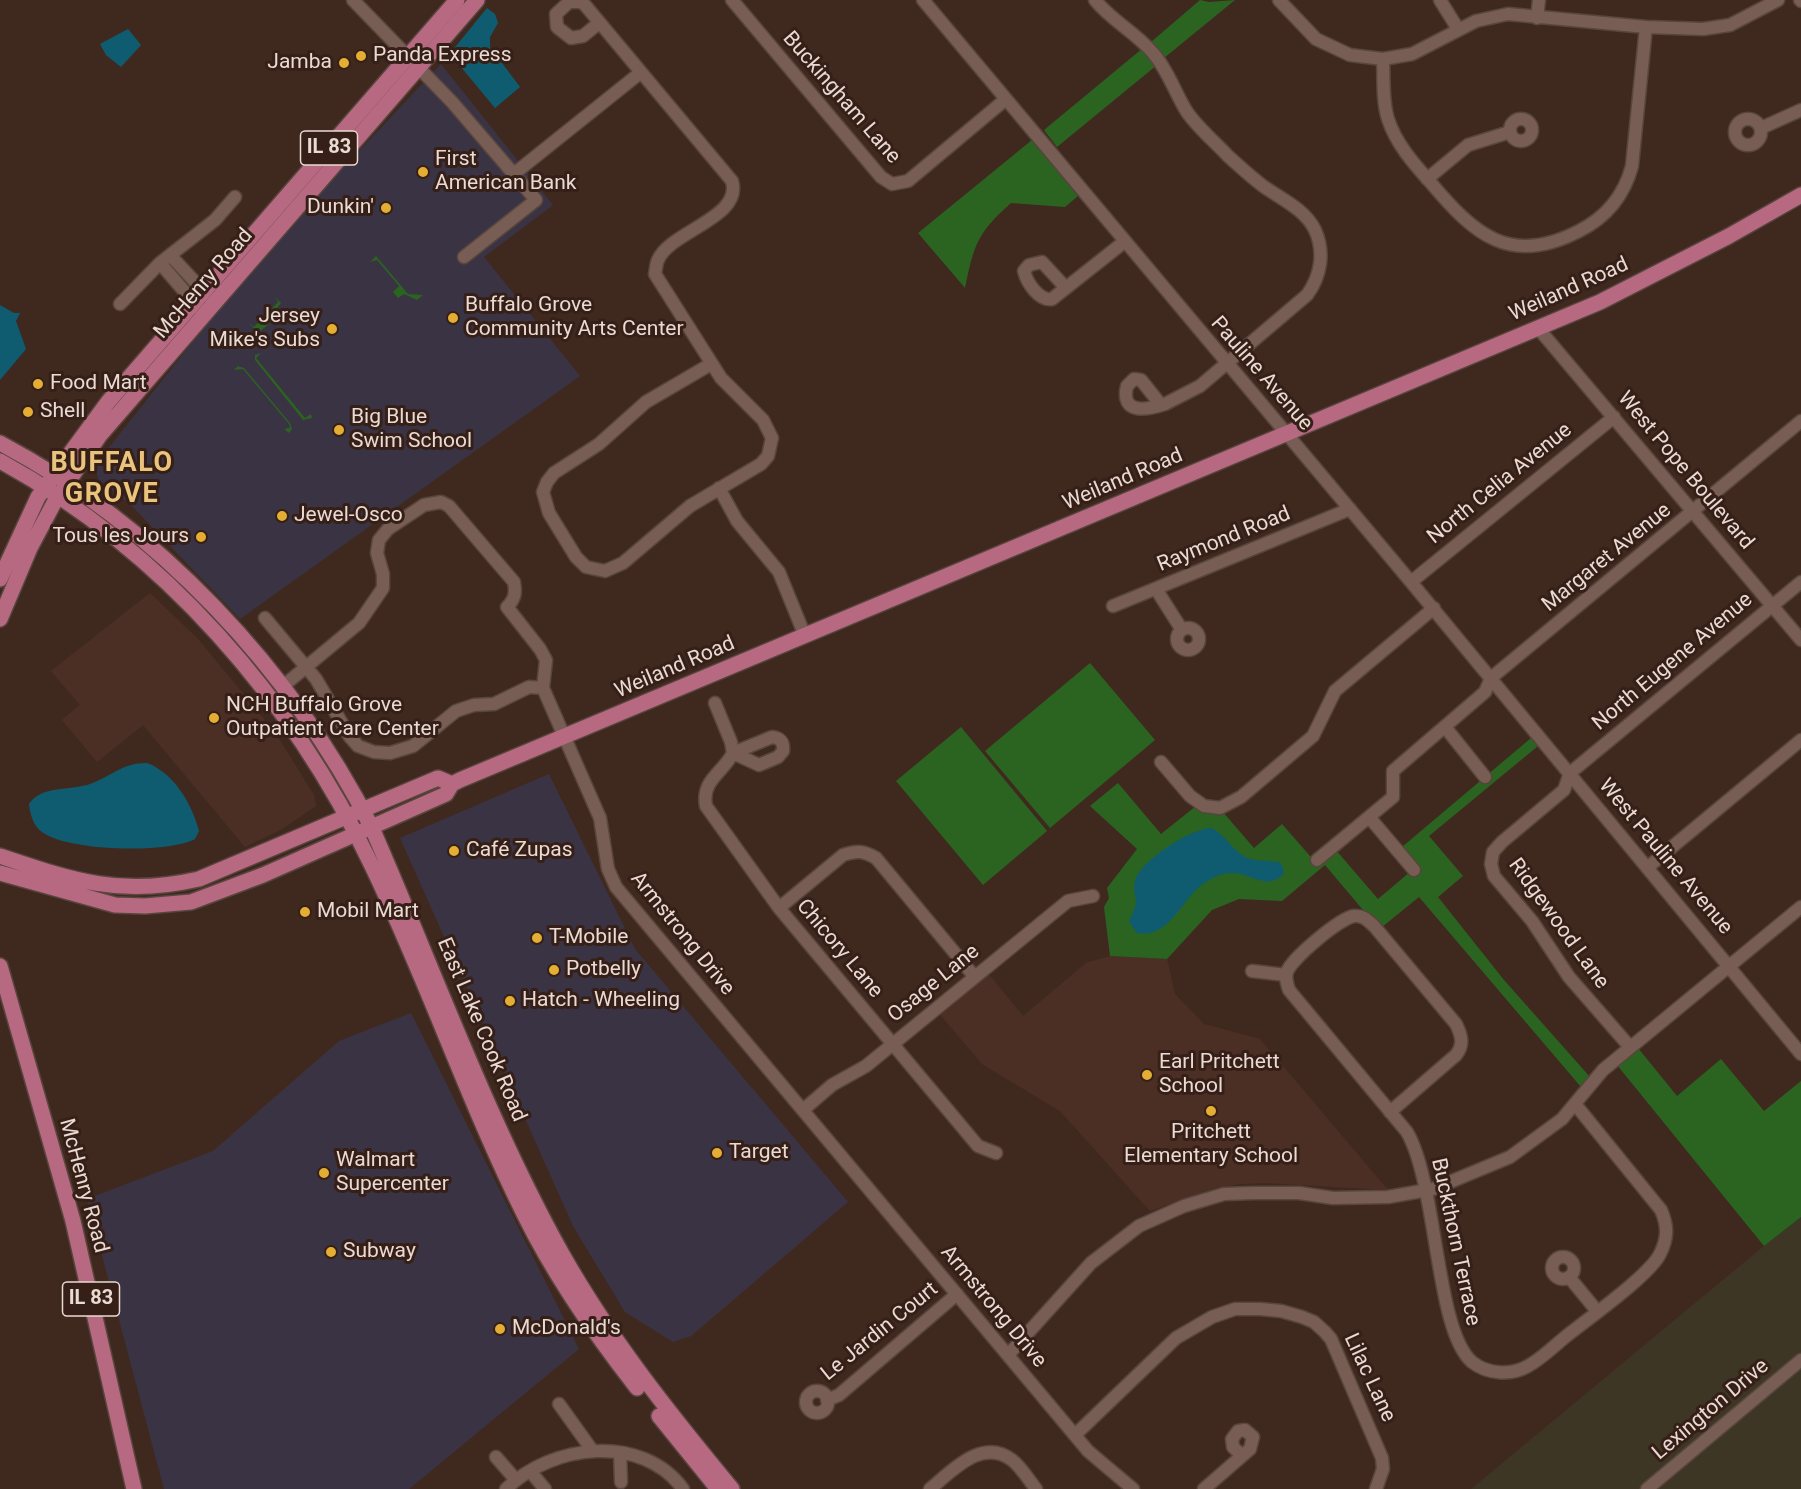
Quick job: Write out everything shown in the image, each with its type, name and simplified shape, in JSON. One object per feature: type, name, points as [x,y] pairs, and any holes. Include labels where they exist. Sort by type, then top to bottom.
[{"type":"main road","name":"McHenry Road","points":[[0,579],[45,488],[61,479],[209,309],[413,62],[457,0]]},
{"type":"main road","name":"McHenry Road","points":[[0,619],[30,548],[58,497],[61,479],[108,402],[198,297],[413,62],[477,0]]},
{"type":"main road","name":"Weiland Road","points":[[0,873],[115,905],[168,905],[191,902],[263,875],[446,794],[452,784],[1538,328],[1626,288],[1729,236],[1801,195]]},
{"type":"main road","name":"East Lake Cook Road","points":[[0,443],[61,479],[144,541],[239,634],[282,687],[372,828],[508,1146],[561,1251],[621,1350],[658,1401],[732,1489]]},
{"type":"main road","name":"East Lake Cook Road","points":[[0,461],[58,497],[155,573],[230,648],[271,698],[346,817],[376,875],[524,1213],[546,1254],[575,1304],[601,1342],[718,1489]]},
{"type":"main road","name":"Weiland Road","points":[[0,856],[86,882],[134,888],[164,887],[199,879],[438,778],[452,784]]},
{"type":"main road","name":"McHenry Road","points":[[0,966],[73,1221],[134,1489]]},
{"type":"street","points":[[353,0],[515,173],[536,200],[464,257]]},
{"type":"street","name":"Buckingham Lane","points":[[732,0],[881,177],[892,184],[908,181],[1006,99]]},
{"type":"street","name":"Pauline Avenue","points":[[923,0],[1570,773]]},
{"type":"street","points":[[1095,0],[1106,13],[1140,39],[1154,54],[1188,113],[1203,130],[1261,184],[1294,207],[1314,230],[1321,259],[1315,285],[1294,307],[1200,386],[1161,405]]},
{"type":"street","points":[[1279,0],[1316,39],[1350,55],[1383,59],[1412,54],[1458,28],[1489,17],[1508,14],[1646,27],[1718,28],[1778,0]]},
{"type":"street","points":[[1440,0],[1458,28]]},
{"type":"street","points":[[1537,18],[1539,0]]},
{"type":"street","points":[[599,23],[732,181],[734,189],[730,203],[668,247],[658,260],[655,274],[711,364],[734,393],[763,420],[772,438],[768,456],[760,464],[690,506],[623,563],[605,571],[586,567],[576,557],[549,513],[543,492],[547,482],[554,473],[599,444],[636,409],[711,364]]},
{"type":"street","points":[[1383,59],[1388,118],[1405,152],[1462,219],[1476,231],[1493,238],[1525,246],[1542,245],[1563,239],[1586,228],[1618,200],[1628,184],[1632,166],[1646,27]]},
{"type":"street","points":[[515,173],[640,74]]},
{"type":"street","points":[[1761,128],[1801,110]]},
{"type":"street","points":[[1427,178],[1468,145],[1510,132]]},
{"type":"street","points":[[120,304],[165,259],[215,219],[235,197]]},
{"type":"street","points":[[1066,288],[1124,242]]},
{"type":"street","points":[[165,259],[209,309]]},
{"type":"street","name":"West Pope Boulevard","points":[[1538,328],[1801,640]]},
{"type":"street","name":"North Celia Avenue","points":[[1412,582],[1614,417]]},
{"type":"street","name":"Margaret Avenue","points":[[1369,817],[1393,797],[1393,771],[1485,692],[1491,678],[1801,421]]},
{"type":"street","points":[[719,488],[736,520],[779,572],[805,636]]},
{"type":"street","name":"Armstrong Drive","points":[[282,687],[359,623],[383,588],[383,574],[377,553],[379,540],[388,529],[424,505],[441,502],[456,513],[514,582],[516,593],[513,601],[507,607],[546,660],[543,688],[600,818],[608,868],[616,887],[1075,1435],[1101,1464],[1133,1489]]},
{"type":"street","name":"Raymond Road","points":[[1113,606],[1350,509]]},
{"type":"street","name":"North Eugene Avenue","points":[[1570,773],[1801,582]]},
{"type":"street","points":[[1156,589],[1182,630]]},
{"type":"street","points":[[1161,762],[1190,796],[1204,806],[1220,808],[1240,797],[1313,736],[1335,691],[1434,608]]},
{"type":"street","points":[[265,618],[331,701],[350,737],[358,746],[374,752],[390,753],[413,746],[456,711],[474,705],[494,704],[529,687],[543,688]]},
{"type":"street","name":"Chicory Lane","points":[[715,703],[731,741],[733,753],[723,768],[710,780],[704,797],[706,806],[779,908],[892,1044],[978,1146],[996,1153]]},
{"type":"street","points":[[1445,727],[1485,777]]},
{"type":"street","points":[[1648,867],[1801,740]]},
{"type":"street","name":"West Pauline Avenue","points":[[1570,773],[1730,966]]},
{"type":"street","name":"Ridgewood Lane","points":[[1570,773],[1564,790],[1502,842],[1493,852],[1491,864],[1494,876],[1532,921],[1569,977],[1630,1047]]},
{"type":"street","points":[[1317,860],[1369,817],[1414,870]]},
{"type":"street","points":[[779,908],[843,855],[854,851],[866,852],[876,858],[974,976]]},
{"type":"street","name":"Osage Lane","points":[[803,1110],[832,1085],[866,1066],[1068,901],[1093,896]]},
{"type":"street","points":[[1008,1355],[1091,1263],[1139,1226],[1184,1206],[1224,1194],[1299,1193],[1333,1198],[1388,1197],[1426,1190],[1477,1173],[1510,1157],[1562,1119],[1603,1070],[1801,907]]},
{"type":"street","points":[[1252,971],[1286,975],[1293,962],[1343,920],[1355,916],[1364,917],[1456,1024],[1461,1041],[1456,1055],[1390,1112]]},
{"type":"street","points":[[1730,966],[1801,1054]]},
{"type":"street","name":"Buckthorn Terrace","points":[[1286,975],[1289,990],[1390,1112],[1414,1145],[1426,1190],[1454,1335],[1464,1354],[1486,1371],[1500,1372],[1528,1366],[1653,1265],[1666,1238],[1667,1223],[1661,1210],[1575,1104]]},
{"type":"street","points":[[1569,1277],[1597,1311]]},
{"type":"street","name":"Le Jardin Court","points":[[827,1400],[839,1395],[957,1294]]},
{"type":"street","name":"Lilac Lane","points":[[1075,1435],[1158,1354],[1190,1329],[1235,1309],[1281,1311],[1314,1322],[1331,1339],[1378,1443],[1383,1469],[1376,1489]]},
{"type":"street","name":"Lexington Drive","points":[[1647,1489],[1801,1360]]},
{"type":"street","points":[[559,1404],[592,1450]]},
{"type":"street","points":[[506,1489],[544,1463],[592,1450],[620,1452],[656,1463],[666,1470],[683,1489]]},
{"type":"street","points":[[620,1452],[621,1482]]},
{"type":"street","points":[[930,1489],[973,1455],[996,1453],[1014,1461],[1036,1489]]},
{"type":"street","points":[[1204,1489],[1242,1456]]},
{"type":"street","points":[[496,1457],[516,1480]]},
{"type":"street","points":[[530,1471],[545,1489]]},
{"type":"shaded area","points":[[441,64],[553,205],[484,257],[580,376],[240,619],[130,504],[99,480],[95,469],[99,460],[219,309],[291,223]]},
{"type":"shaded area","points":[[150,593],[198,639],[274,731],[314,795],[316,806],[282,829],[245,847],[143,725],[97,762],[62,720],[80,705],[51,671]]},
{"type":"shaded area","points":[[549,774],[635,949],[848,1202],[691,1336],[673,1342],[625,1312],[573,1226],[400,838]]},
{"type":"shaded area","name":"Earl Pritchett School","points":[[1110,956],[1167,959],[1175,994],[1204,1024],[1260,1039],[1388,1190],[1266,1183],[1240,1184],[1216,1188],[1150,1211],[1060,1111],[982,1064],[937,1011],[986,971],[1023,1016],[1086,963]]},
{"type":"shaded area","points":[[411,1013],[579,1349],[409,1489],[164,1489],[87,1199],[213,1151],[339,1041]]},
{"type":"shaded area","points":[[1801,1217],[1801,1489],[1471,1489],[1764,1246]]},
{"type":"green space","points":[[1200,0],[1209,2],[1235,0],[1164,58],[1151,42]]},
{"type":"green space","points":[[1143,48],[1157,65],[1057,147],[1044,130]]},
{"type":"green space","points":[[1032,140],[1078,196],[1065,207],[1011,203],[991,223],[979,241],[971,261],[965,288],[918,233]]},
{"type":"green space","points":[[376,256],[408,294],[423,295],[417,300],[404,294],[398,298],[393,292],[399,286],[377,260],[370,262]]},
{"type":"green space","points":[[275,297],[281,303],[277,308],[283,316],[289,312],[290,314],[284,319],[280,315],[259,332],[262,338],[249,323],[254,327],[278,302]]},
{"type":"green space","points":[[261,353],[256,358],[305,418],[311,414],[312,418],[303,420],[255,360],[255,355]]},
{"type":"green space","points":[[238,366],[244,368],[290,423],[292,429],[289,433],[284,429],[290,428],[289,424],[243,369],[234,370]]},
{"type":"green space","points":[[1090,663],[1155,740],[1050,828],[985,751]]},
{"type":"green space","points":[[961,727],[1047,831],[983,885],[896,781]]},
{"type":"green space","points":[[1531,738],[1538,746],[1429,836],[1463,876],[1438,897],[1504,980],[1590,1077],[1581,1087],[1419,897],[1382,927],[1363,910],[1325,865],[1282,901],[1239,899],[1212,910],[1167,959],[1110,956],[1104,907],[1109,898],[1107,888],[1137,849],[1090,806],[1118,783],[1161,834],[1196,806],[1222,811],[1254,848],[1282,824],[1317,864],[1335,849],[1378,899],[1417,866],[1402,847]]},
{"type":"green space","points":[[1638,1048],[1677,1096],[1721,1059],[1764,1111],[1801,1081],[1801,1217],[1764,1246],[1617,1065]]},
{"type":"water","points":[[487,8],[495,14],[498,23],[490,37],[490,47],[520,87],[495,108],[456,61],[452,51]]},
{"type":"water","points":[[128,29],[141,45],[121,67],[106,55],[100,44]]},
{"type":"water","points":[[0,305],[14,313],[20,313],[16,321],[26,349],[0,380]]},
{"type":"water","points":[[147,763],[166,774],[187,800],[199,831],[195,839],[163,847],[94,847],[55,838],[42,832],[34,823],[29,804],[41,794],[90,784],[130,765]]},
{"type":"water","points":[[1212,828],[1242,855],[1251,859],[1281,863],[1284,873],[1272,881],[1232,873],[1215,877],[1198,888],[1175,915],[1158,930],[1137,933],[1129,922],[1136,900],[1134,884],[1139,873],[1156,855],[1180,839],[1203,829]]},
{"type":"place","name":"Panda Express","points":[[361,56]]},
{"type":"place","name":"Jamba","points":[[344,63]]},
{"type":"place","name":"First American Bank","points":[[423,172]]},
{"type":"place","name":"Dunkin'","points":[[386,208]]},
{"type":"place","name":"Buffalo Grove Community Arts Center","points":[[453,318]]},
{"type":"place","name":"Jersey Mike's Subs","points":[[332,329]]},
{"type":"place","name":"Food Mart","points":[[38,384]]},
{"type":"place","name":"Shell","points":[[28,412]]},
{"type":"place","name":"Big Blue Swim School","points":[[339,430]]},
{"type":"place","name":"Jewel-Osco","points":[[282,516]]},
{"type":"place","name":"Tous les Jours","points":[[201,537]]},
{"type":"place","name":"NCH Buffalo Grove Outpatient Care Center","points":[[214,718]]},
{"type":"place","name":"Café Zupas","points":[[454,851]]},
{"type":"place","name":"Mobil Mart","points":[[305,912]]},
{"type":"place","name":"T-Mobile","points":[[537,938]]},
{"type":"place","name":"Potbelly","points":[[554,970]]},
{"type":"place","name":"Hatch - Wheeling","points":[[510,1001]]},
{"type":"place","name":"Earl Pritchett School","points":[[1147,1075]]},
{"type":"place","name":"Pritchett Elementary School","points":[[1211,1111]]},
{"type":"place","name":"Target","points":[[717,1153]]},
{"type":"place","name":"Walmart Supercenter","points":[[324,1173]]},
{"type":"place","name":"Subway","points":[[331,1252]]},
{"type":"place","name":"McDonald's","points":[[500,1329]]},
{"type":"district","name":"BUFFALO GROVE","points":[[112,480]]}]
